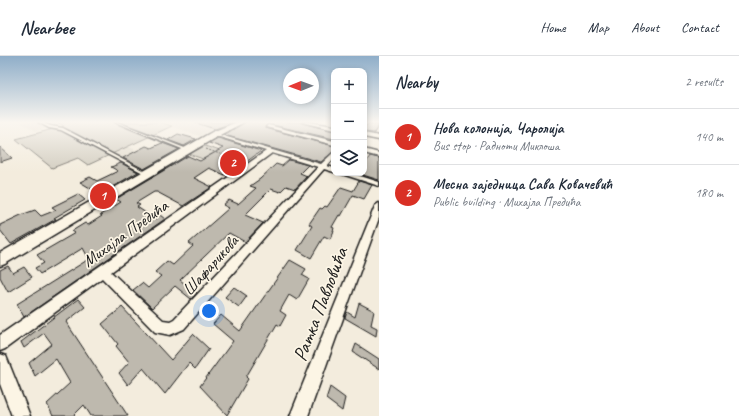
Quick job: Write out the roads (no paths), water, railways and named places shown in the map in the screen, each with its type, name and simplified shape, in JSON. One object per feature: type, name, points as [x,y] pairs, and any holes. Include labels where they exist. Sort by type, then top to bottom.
[{"type":"street","points":[[0,260],[207,139]]},
{"type":"street","points":[[231,139],[331,169]]},
{"type":"street","points":[[318,139],[331,142]]},
{"type":"street","name":"Михајла Предића","points":[[0,344],[271,151]]},
{"type":"street","points":[[367,152],[379,155]]},
{"type":"street","name":"Шафарикова","points":[[102,272],[160,327],[170,328],[179,324],[331,158]]},
{"type":"street","points":[[353,176],[379,184]]},
{"type":"street","name":"Ратка Павловића","points":[[299,416],[376,221],[379,206]]},
{"type":"street","points":[[0,362],[21,416]]},
{"type":"lane","points":[[81,139],[148,174]]},
{"type":"lane","points":[[167,139],[192,147]]},
{"type":"place","name":"Месна заједница Сава Ковачевић","points":[[233,163]]},
{"type":"place","name":"Нова колонија, Чаролија","points":[[103,196]]}]
